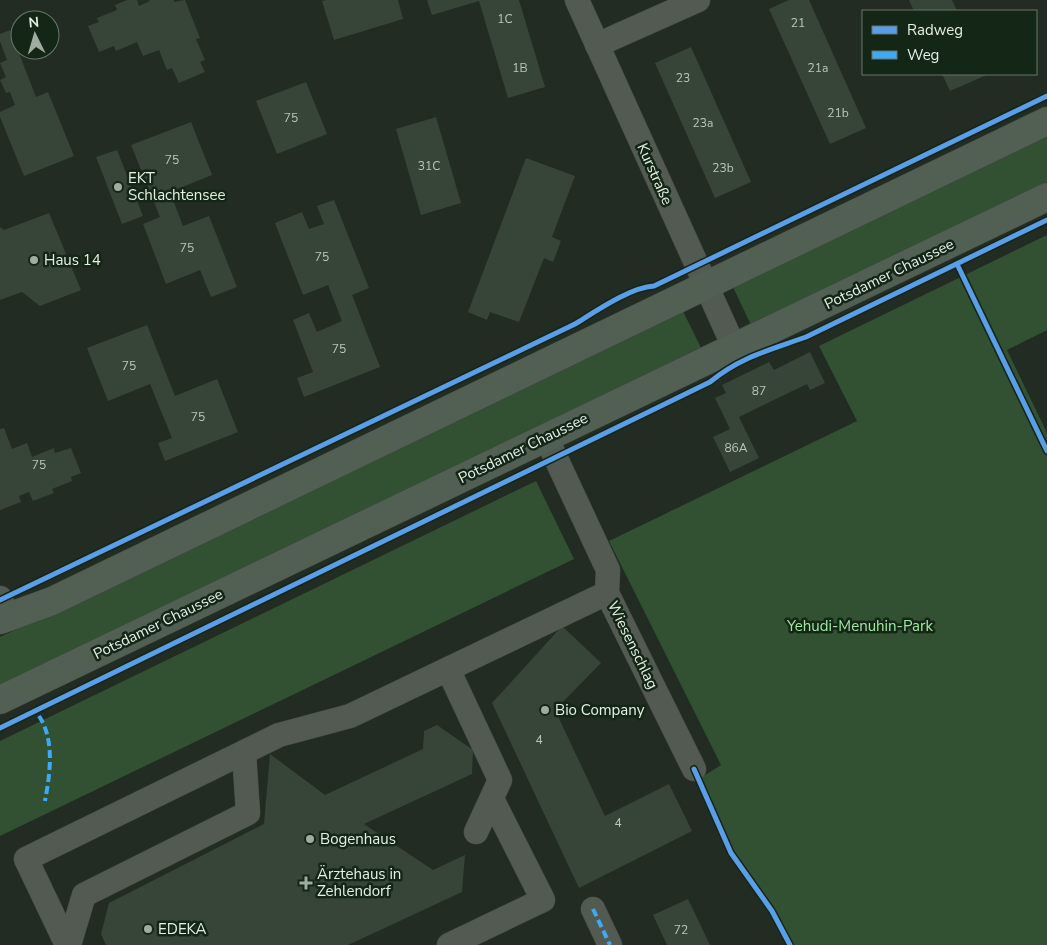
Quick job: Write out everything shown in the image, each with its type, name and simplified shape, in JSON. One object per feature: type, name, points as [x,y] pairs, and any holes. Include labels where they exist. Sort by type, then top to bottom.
[{"type":"main road","points":[[3,612],[52,601],[1047,121]]},
{"type":"main road","name":"Potsdamer Chaussee","points":[[0,700],[1047,197]]},
{"type":"street","name":"Kurstraße","points":[[577,0],[734,347]]},
{"type":"street","points":[[597,45],[698,0]]},
{"type":"street","name":"Wiesenschlag","points":[[546,437],[608,570],[607,593],[694,769]]},
{"type":"street","points":[[68,945],[26,858],[279,735],[350,716],[607,593]]},
{"type":"street","points":[[448,669],[500,780],[476,832]]},
{"type":"street","points":[[68,945],[84,895],[248,813],[244,753]]},
{"type":"street","points":[[449,945],[543,900],[492,799]]},
{"type":"street","points":[[593,909],[610,945]]},
{"type":"green space","points":[[1047,132],[1047,184],[752,327],[732,285]]},
{"type":"green space","name":"Yehudi-Menuhin-Park","points":[[1047,235],[1047,330],[1007,350],[1047,433],[1047,945],[790,945],[772,911],[731,853],[699,779],[721,765],[609,541],[857,421],[819,346]]},
{"type":"green space","points":[[682,309],[702,350],[0,688],[0,637]]},
{"type":"green space","points":[[536,481],[574,559],[0,836],[0,741]]},
{"type":"building","points":[[127,0],[137,0],[139,6],[149,0],[174,0],[174,2],[185,0],[200,38],[196,39],[205,60],[200,62],[205,72],[179,83],[172,68],[167,70],[159,50],[143,56],[137,42],[116,51],[114,46],[99,52],[88,26],[99,22],[97,18],[117,10],[115,5]]},
{"type":"building","points":[[398,0],[403,19],[334,40],[322,1]]},
{"type":"building","points":[[427,0],[519,0],[545,87],[508,98],[479,1],[432,15]]},
{"type":"building","points":[[789,0],[809,0],[866,128],[830,144],[769,9]]},
{"type":"building","points":[[909,0],[952,0],[957,10],[914,10]]},
{"type":"building","points":[[10,30],[10,60],[22,60],[36,97],[48,92],[74,156],[24,176],[0,117],[0,112],[15,105],[10,92],[6,93],[0,80],[6,77],[0,63],[7,60],[0,41],[0,34]]},
{"type":"building","points":[[691,47],[751,182],[715,198],[655,63]]},
{"type":"building","points":[[942,75],[987,75],[950,91]]},
{"type":"building","points":[[306,82],[327,134],[277,154],[256,101]]},
{"type":"building","points":[[436,117],[461,203],[421,215],[396,129]]},
{"type":"building","points":[[191,122],[212,175],[170,192],[183,226],[209,216],[237,287],[211,297],[200,270],[166,284],[143,224],[160,217],[131,145]]},
{"type":"building","points":[[117,150],[143,216],[122,224],[96,157]]},
{"type":"building","points":[[526,158],[575,176],[552,237],[561,241],[553,262],[544,258],[519,322],[490,312],[487,320],[468,312]]},
{"type":"building","points":[[334,200],[369,288],[352,295],[380,367],[304,397],[297,378],[313,372],[293,320],[309,313],[317,332],[342,321],[328,285],[303,295],[275,223],[302,212],[309,229],[324,224],[317,206]]},
{"type":"building","name":"Haus 14","points":[[49,213],[81,290],[40,306],[22,292],[0,300],[0,227],[4,230]]},
{"type":"building","points":[[147,325],[175,396],[217,379],[238,432],[165,461],[158,443],[172,438],[150,384],[108,401],[87,348]]},
{"type":"building","points":[[810,352],[825,383],[810,390],[807,384],[739,417],[759,458],[730,472],[713,437],[730,429],[715,398],[726,393],[722,385],[769,362],[774,370]]},
{"type":"building","points":[[4,428],[12,449],[27,443],[32,457],[54,448],[55,453],[71,448],[81,473],[71,477],[72,481],[52,489],[54,493],[33,501],[29,492],[19,496],[21,502],[0,510],[0,429]]},
{"type":"building","points":[[562,626],[601,663],[555,710],[605,816],[669,784],[692,831],[579,888],[492,703]]},
{"type":"building","name":"Bogenhaus","points":[[437,725],[473,750],[472,774],[364,824],[433,870],[465,855],[462,892],[348,945],[106,945],[101,934],[109,903],[264,824],[270,754],[325,795],[423,749],[424,731]]},
{"type":"building","points":[[688,899],[710,945],[667,945],[653,915]]},
{"type":"marked path","points":[[39,716],[47,736],[50,757],[45,801]]},
{"type":"marked path","points":[[593,909],[610,945]]},
{"type":"cycle path","points":[[0,600],[575,324],[624,295],[645,287],[654,286],[1047,96]]},
{"type":"cycle path","points":[[0,728],[710,382],[721,373],[744,360],[806,337],[1047,220]]},
{"type":"cycle path","points":[[957,264],[1047,451]]},
{"type":"cycle path","points":[[694,769],[731,853],[772,911],[790,945]]},
{"type":"place","name":"EKT Schlachtensee","points":[[118,187]]},
{"type":"place","name":"Haus 14","points":[[34,260]]},
{"type":"place","name":"Bio Company","points":[[545,710]]},
{"type":"place","name":"Bogenhaus","points":[[310,839]]},
{"type":"place","name":"Ärztehaus in Zehlendorf","points":[[306,883]]},
{"type":"place","name":"EDEKA","points":[[148,929]]}]
